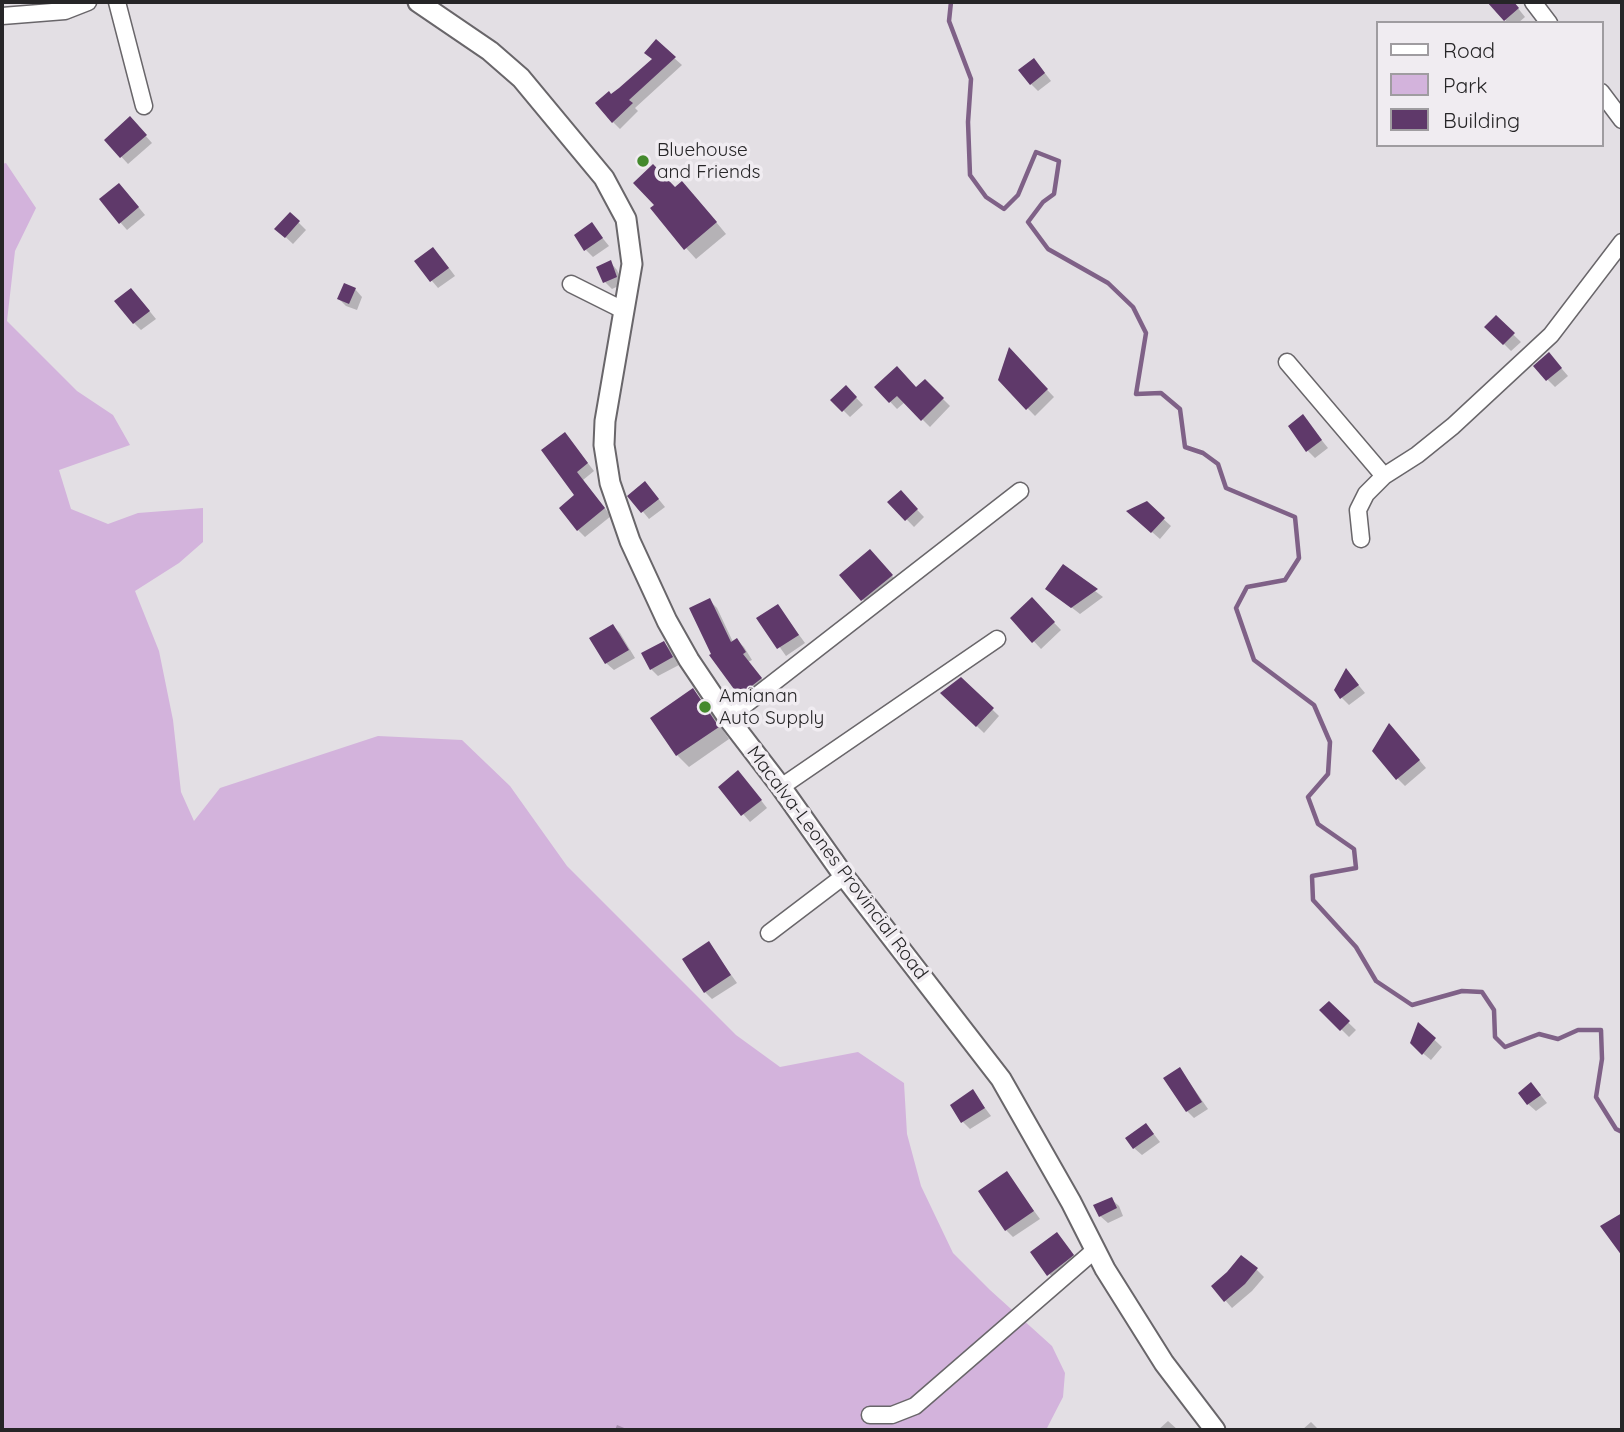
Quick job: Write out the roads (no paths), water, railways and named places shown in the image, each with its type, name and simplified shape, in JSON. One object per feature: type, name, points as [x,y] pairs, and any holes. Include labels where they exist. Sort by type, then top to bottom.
[{"type":"street","points":[[2,16],[65,11],[88,2]]},
{"type":"street","points":[[117,2],[144,106]]},
{"type":"street","name":"Macalva-Leones Provincial Road","points":[[418,2],[490,51],[521,78],[604,178],[619,202],[629,233],[632,264],[604,433],[610,483],[643,575],[689,660],[727,718],[781,787],[844,876],[1001,1079],[1095,1250],[1164,1363],[1215,1430]]},
{"type":"street","points":[[1533,2],[1547,21]]},
{"type":"street","points":[[1603,95],[1622,120]]},
{"type":"street","points":[[1361,539],[1358,510],[1360,502],[1384,476],[1418,455],[1551,335],[1622,242]]},
{"type":"street","points":[[571,284],[623,310]]},
{"type":"street","points":[[1287,362],[1384,476]]},
{"type":"street","points":[[727,718],[1020,491]]},
{"type":"street","points":[[781,787],[997,639]]},
{"type":"street","points":[[769,933],[844,876]]},
{"type":"street","points":[[870,1415],[892,1415],[915,1406],[1095,1250]]},
{"type":"waterway","points":[[951,2],[949,21],[971,79],[968,122],[970,175],[986,197],[1004,209],[1018,195],[1036,152],[1059,161],[1054,194],[1043,202],[1028,222],[1048,249],[1108,283],[1133,307],[1146,333],[1136,394],[1161,393],[1180,409],[1185,447],[1203,453],[1218,464],[1226,488],[1295,517],[1299,558],[1285,580],[1247,587],[1236,608],[1254,660],[1314,705],[1330,742],[1328,774],[1308,797],[1318,824],[1354,849],[1356,868],[1312,876],[1313,900],[1356,947],[1376,981],[1412,1005],[1462,991],[1482,992],[1494,1010],[1495,1037],[1505,1047],[1539,1034],[1558,1039],[1578,1030],[1601,1030],[1602,1059],[1596,1097],[1616,1129],[1622,1132]]},
{"type":"place","name":"Bluehouse and Friends","points":[[643,161]]},
{"type":"place","name":"Amianan Auto Supply","points":[[705,707]]}]
